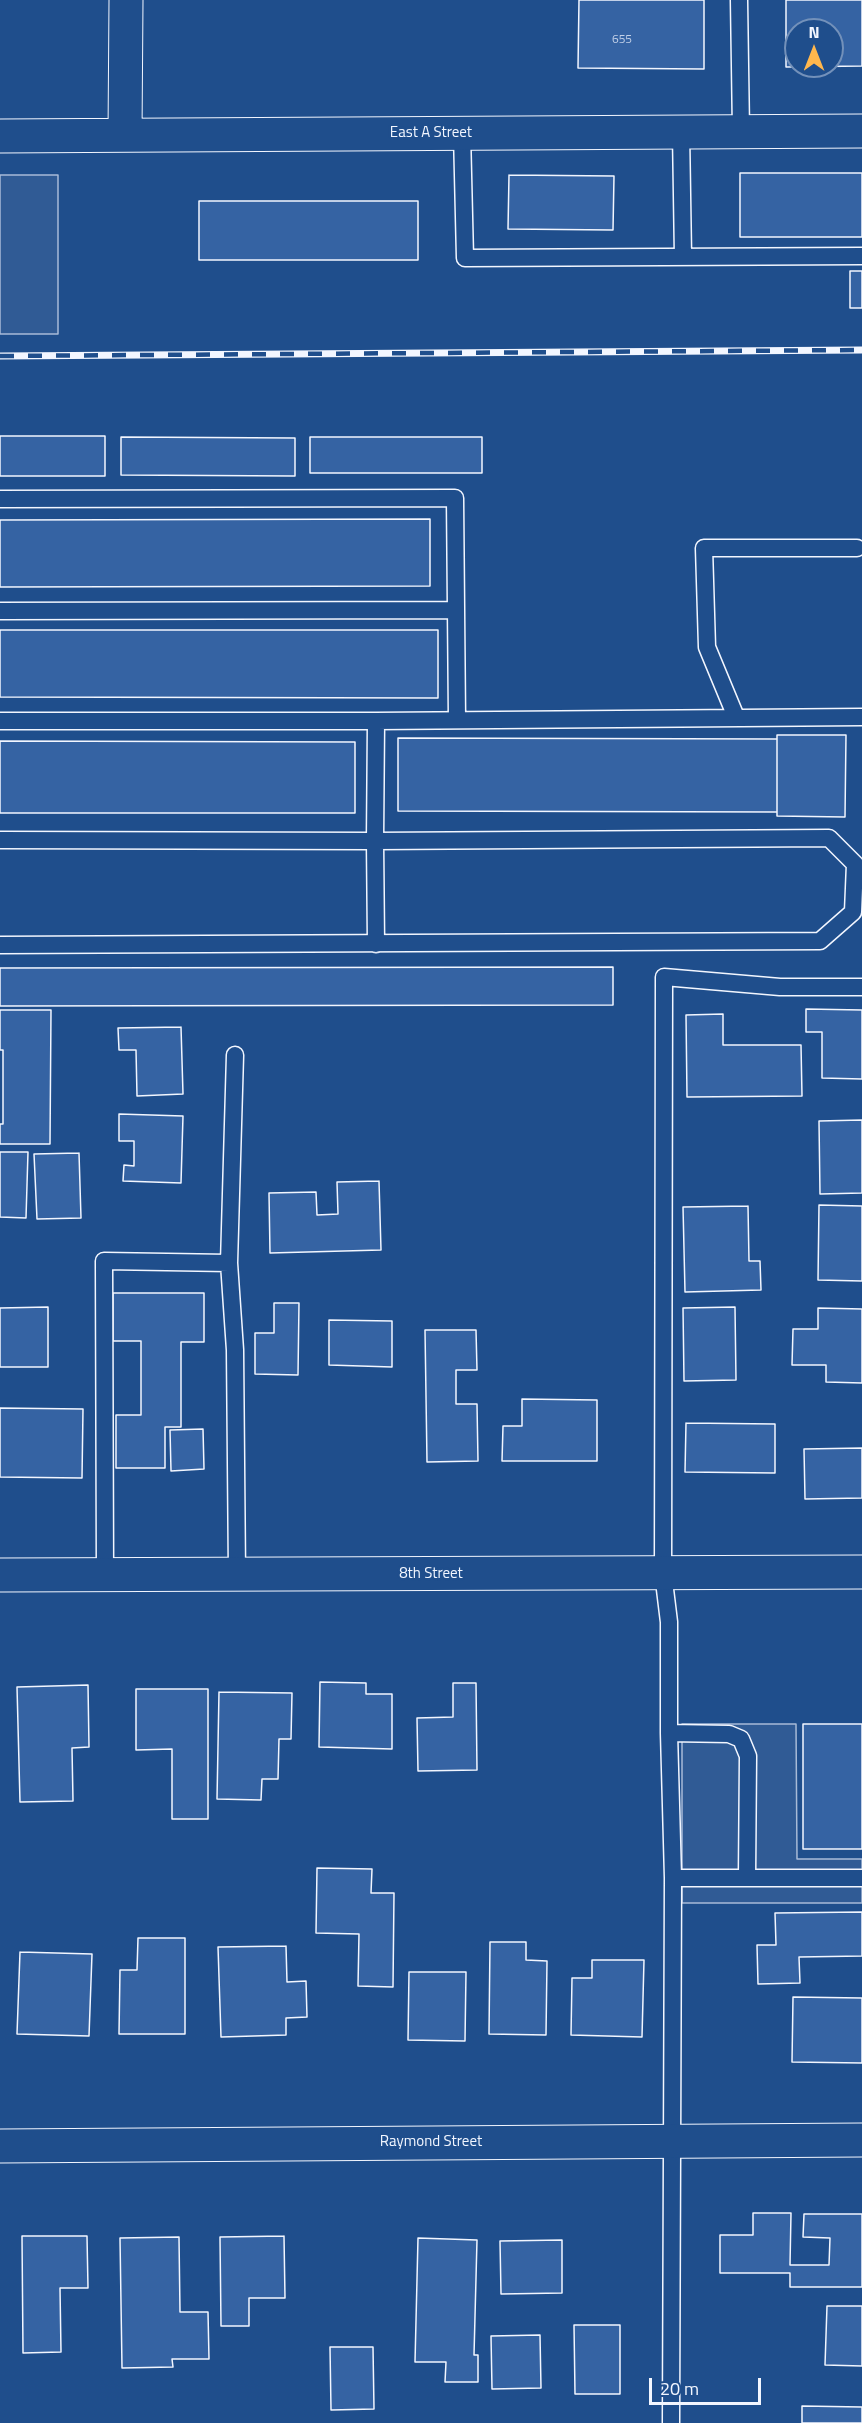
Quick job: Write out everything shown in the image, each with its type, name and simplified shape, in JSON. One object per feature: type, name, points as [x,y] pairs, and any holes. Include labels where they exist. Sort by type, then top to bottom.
[{"type":"street","points":[[126,0],[126,135]]},
{"type":"street","name":"East A Street","points":[[0,136],[862,130]]},
{"type":"street","name":"8th Street","points":[[0,1575],[862,1572]]},
{"type":"street","name":"Raymond Street","points":[[0,2146],[862,2140]]},
{"type":"lane","points":[[739,0],[741,131]]},
{"type":"lane","points":[[681,132],[683,257]]},
{"type":"lane","points":[[462,133],[465,258],[862,256]]},
{"type":"lane","points":[[0,499],[455,498],[457,720]]},
{"type":"lane","points":[[736,717],[707,646],[704,548],[857,548]]},
{"type":"lane","points":[[0,611],[456,610]]},
{"type":"lane","points":[[0,721],[862,717]]},
{"type":"lane","points":[[376,721],[376,944]]},
{"type":"lane","points":[[0,840],[375,841],[829,838],[855,864],[853,912],[820,942],[0,945]]},
{"type":"lane","points":[[671,2423],[672,1878],[669,1622],[663,1573],[664,976],[780,987],[862,987]]},
{"type":"lane","points":[[235,1055],[229,1263],[235,1350],[237,1575]]},
{"type":"lane","points":[[105,1575],[104,1262],[229,1263]]},
{"type":"lane","points":[[669,1733],[729,1734],[741,1739],[748,1756],[747,1878]]},
{"type":"lane","points":[[672,1878],[862,1878]]},
{"type":"shaded area","points":[[0,175],[58,175],[58,334],[0,334]]},
{"type":"shaded area","points":[[682,1724],[796,1724],[797,1859],[862,1859],[862,1903],[682,1903]]},
{"type":"building","points":[[579,0],[704,0],[704,69],[578,68]]},
{"type":"building","points":[[786,0],[862,0],[862,66],[844,66],[844,18],[786,18]]},
{"type":"building","points":[[740,173],[862,173],[862,237],[740,237]]},
{"type":"building","points":[[509,175],[614,176],[613,230],[508,229]]},
{"type":"building","points":[[199,201],[418,201],[418,260],[199,260]]},
{"type":"building","points":[[850,271],[862,271],[862,308],[850,308]]},
{"type":"building","points":[[0,436],[105,436],[105,476],[0,476]]},
{"type":"building","points":[[121,437],[295,438],[295,476],[121,475]]},
{"type":"building","points":[[310,437],[482,437],[482,473],[310,473]]},
{"type":"building","points":[[430,519],[430,586],[0,587],[0,520]]},
{"type":"building","points":[[0,630],[438,630],[438,698],[0,697]]},
{"type":"building","points":[[777,735],[846,735],[845,817],[777,816]]},
{"type":"building","points":[[398,738],[777,739],[777,812],[398,811]]},
{"type":"building","points":[[0,741],[355,742],[355,813],[0,813]]},
{"type":"building","points":[[613,967],[613,1005],[0,1006],[0,968]]},
{"type":"building","points":[[806,1009],[862,1010],[862,1079],[822,1078],[822,1032],[806,1032]]},
{"type":"building","points":[[0,1010],[51,1010],[50,1144],[0,1144],[0,1124],[3,1124],[3,1050],[0,1050]]},
{"type":"building","points":[[723,1014],[723,1045],[801,1045],[802,1096],[687,1097],[686,1015]]},
{"type":"building","points":[[181,1027],[183,1094],[137,1096],[136,1050],[119,1050],[118,1028]]},
{"type":"building","points":[[119,1114],[183,1116],[181,1183],[123,1181],[124,1165],[134,1166],[134,1141],[119,1141]]},
{"type":"building","points":[[862,1120],[862,1193],[820,1194],[819,1121]]},
{"type":"building","points":[[0,1152],[28,1152],[26,1218],[0,1217]]},
{"type":"building","points":[[79,1153],[81,1218],[37,1219],[34,1154]]},
{"type":"building","points":[[379,1181],[381,1250],[270,1253],[269,1193],[316,1192],[317,1215],[338,1214],[337,1182]]},
{"type":"building","points":[[819,1205],[862,1206],[862,1281],[818,1280]]},
{"type":"building","points":[[748,1206],[749,1261],[760,1261],[761,1290],[685,1292],[683,1207]]},
{"type":"building","points":[[113,1293],[204,1293],[204,1342],[181,1342],[181,1427],[165,1427],[165,1468],[116,1468],[116,1415],[141,1415],[141,1341],[113,1341]]},
{"type":"building","points":[[274,1303],[299,1303],[298,1375],[255,1374],[255,1333],[274,1333]]},
{"type":"building","points":[[48,1307],[48,1367],[0,1367],[0,1308]]},
{"type":"building","points":[[735,1307],[736,1380],[684,1381],[683,1308]]},
{"type":"building","points":[[818,1308],[862,1309],[862,1383],[826,1382],[826,1365],[792,1365],[793,1329],[818,1329]]},
{"type":"building","points":[[329,1320],[392,1321],[392,1367],[329,1365]]},
{"type":"building","points":[[425,1330],[476,1330],[477,1370],[456,1370],[456,1404],[477,1404],[478,1461],[427,1462]]},
{"type":"building","points":[[522,1399],[597,1400],[597,1461],[502,1461],[503,1426],[522,1426]]},
{"type":"building","points":[[0,1408],[83,1409],[82,1478],[0,1477]]},
{"type":"building","points":[[686,1423],[775,1424],[775,1473],[685,1472]]},
{"type":"building","points":[[203,1429],[204,1469],[171,1471],[170,1430]]},
{"type":"building","points":[[862,1448],[862,1498],[805,1499],[804,1449]]},
{"type":"building","points":[[320,1682],[366,1683],[366,1694],[392,1694],[392,1749],[319,1747]]},
{"type":"building","points":[[453,1683],[476,1683],[477,1770],[418,1771],[417,1718],[453,1717]]},
{"type":"building","points":[[88,1685],[89,1747],[72,1748],[73,1801],[20,1802],[17,1687]]},
{"type":"building","points":[[136,1689],[208,1689],[208,1819],[172,1819],[172,1749],[136,1750]]},
{"type":"building","points":[[219,1692],[292,1693],[291,1739],[279,1739],[278,1779],[262,1779],[261,1800],[217,1799]]},
{"type":"building","points":[[803,1724],[862,1724],[862,1849],[803,1849]]},
{"type":"building","points":[[317,1868],[372,1869],[371,1893],[394,1893],[393,1987],[358,1986],[359,1934],[316,1933]]},
{"type":"building","points":[[862,1912],[862,1956],[799,1957],[800,1983],[758,1984],[757,1945],[776,1945],[775,1913]]},
{"type":"building","points":[[138,1938],[185,1938],[185,2034],[119,2034],[120,1970],[137,1970]]},
{"type":"building","points":[[490,1942],[526,1942],[526,1960],[547,1961],[546,2035],[489,2034]]},
{"type":"building","points":[[286,1946],[287,1982],[306,1981],[307,2017],[286,2018],[286,2035],[221,2037],[218,1947]]},
{"type":"building","points":[[20,1952],[92,1954],[89,2036],[17,2034]]},
{"type":"building","points":[[592,1960],[644,1960],[642,2037],[571,2035],[572,1978],[592,1978]]},
{"type":"building","points":[[409,1972],[466,1972],[465,2041],[408,2040]]},
{"type":"building","points":[[793,1997],[862,1998],[862,2063],[792,2062]]},
{"type":"building","points":[[753,2213],[791,2213],[790,2265],[829,2265],[830,2238],[803,2237],[804,2214],[862,2214],[862,2287],[790,2287],[790,2273],[720,2273],[720,2235],[753,2235]]},
{"type":"building","points":[[22,2236],[87,2236],[88,2288],[60,2288],[61,2352],[23,2353]]},
{"type":"building","points":[[284,2236],[285,2298],[249,2298],[249,2326],[221,2326],[220,2237]]},
{"type":"building","points":[[179,2237],[180,2312],[208,2312],[209,2359],[172,2359],[173,2367],[122,2368],[120,2238]]},
{"type":"building","points":[[418,2238],[477,2240],[474,2355],[478,2355],[478,2382],[445,2382],[446,2362],[415,2362]]},
{"type":"building","points":[[562,2240],[562,2293],[501,2294],[500,2241]]},
{"type":"building","points":[[827,2306],[862,2306],[862,2366],[825,2365]]},
{"type":"building","points":[[574,2325],[620,2325],[620,2394],[575,2394]]},
{"type":"building","points":[[540,2335],[541,2388],[492,2389],[491,2336]]},
{"type":"building","points":[[330,2347],[373,2347],[374,2409],[331,2410]]},
{"type":"building","points":[[802,2406],[862,2407],[862,2423],[802,2423]]},
{"type":"railway","points":[[0,356],[862,350]]}]
